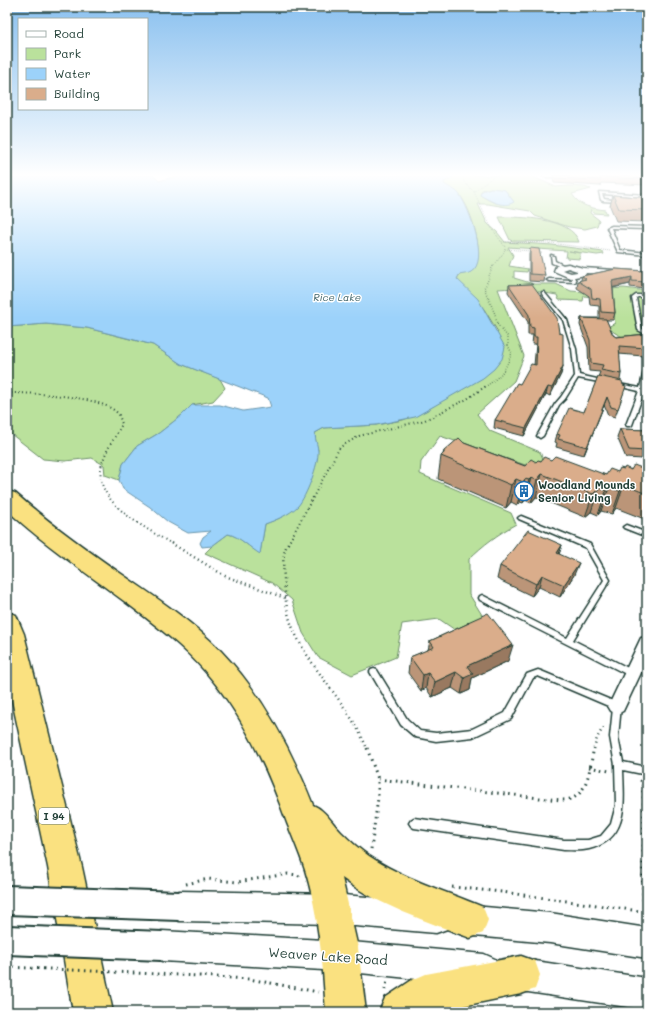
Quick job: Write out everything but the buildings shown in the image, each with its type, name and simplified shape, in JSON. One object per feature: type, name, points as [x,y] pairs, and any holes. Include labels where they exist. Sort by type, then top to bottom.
[{"type":"highway","points":[[7,498],[60,542],[189,638],[229,678],[252,709],[266,733],[297,806],[326,882],[341,956],[336,1002]]},
{"type":"highway","name":"I 94","points":[[7,622],[66,867],[93,1012]]},
{"type":"highway","points":[[297,806],[326,841],[356,868],[386,886],[470,920]]},
{"type":"highway","points":[[399,1012],[426,994],[521,975]]},
{"type":"main road","points":[[7,900],[180,896],[550,928],[647,943]]},
{"type":"main road","name":"Weaver Lake Road","points":[[7,940],[195,962],[341,956],[521,975],[647,994]]},
{"type":"street","points":[[582,270],[582,273],[572,276],[562,274],[558,271],[562,266],[572,266],[582,270],[647,274]]},
{"type":"street","points":[[617,706],[647,643]]},
{"type":"lane","points":[[629,228],[636,224],[647,225]]},
{"type":"lane","points":[[647,228],[609,228],[618,251],[647,254]]},
{"type":"lane","points":[[552,256],[553,262],[562,266]]},
{"type":"lane","points":[[549,280],[574,281],[572,276]]},
{"type":"lane","points":[[540,436],[557,404],[563,398],[577,376],[574,349],[565,320],[542,293]]},
{"type":"lane","points":[[647,296],[637,296],[634,298],[640,330],[647,334]]},
{"type":"lane","points":[[629,425],[644,391],[647,367]]},
{"type":"lane","points":[[577,376],[608,382]]},
{"type":"lane","points":[[615,384],[644,391]]},
{"type":"lane","points":[[521,518],[588,546],[607,580],[570,641]]},
{"type":"lane","points":[[626,527],[647,535]]},
{"type":"lane","points":[[482,598],[570,641],[631,674]]},
{"type":"lane","points":[[374,672],[404,722],[418,734],[436,737],[473,733],[508,716],[530,676],[538,673],[617,706],[614,737],[619,769],[620,805],[615,826],[604,839],[588,845],[564,845],[414,823]]},
{"type":"lane","points":[[619,769],[647,771]]},
{"type":"path","points":[[370,856],[378,798],[378,779],[364,741],[354,722],[303,647],[296,634],[289,617],[285,598],[283,557],[285,548],[340,448],[359,436],[424,420],[446,410],[494,381],[506,370],[512,352],[508,346],[508,337],[497,324],[495,314],[484,288],[490,278],[490,272],[495,262],[504,252],[505,248],[488,223]]},
{"type":"path","points":[[502,242],[551,243],[618,251]]},
{"type":"path","points":[[505,248],[539,251],[542,254]]},
{"type":"path","points":[[7,393],[70,397],[100,404],[115,411],[120,416],[122,424],[105,453],[101,467],[101,485],[108,497],[124,512],[139,523],[208,567],[245,584],[285,598]]},
{"type":"path","points":[[378,779],[560,800],[570,799],[580,793],[585,786],[597,738],[617,706]]},
{"type":"path","points":[[450,887],[502,892],[645,912],[642,891],[644,796],[642,781],[619,769],[589,767]]},
{"type":"path","points":[[180,896],[208,879],[237,882],[288,874],[298,876],[305,881]]},
{"type":"path","points":[[7,967],[195,962],[336,1002]]},
{"type":"green space","points":[[473,223],[487,223],[505,242],[552,245],[603,252],[604,254],[597,255],[569,251],[580,253],[580,259],[566,258],[567,251],[508,247],[513,255],[509,266],[528,269],[527,272],[514,271],[514,278],[534,284],[556,284],[571,291],[598,293],[610,289],[624,288],[647,291],[647,338],[631,338],[622,336],[608,327],[615,323],[612,299],[584,296],[583,301],[559,300],[557,295],[535,291],[498,289],[524,356],[514,381],[477,414],[490,431],[540,452],[547,467],[537,469],[440,436],[421,462],[420,474],[511,513],[516,524],[491,540],[469,559],[469,594],[487,623],[461,634],[439,619],[402,624],[396,657],[352,675],[318,657],[303,633],[292,600],[272,583],[205,553],[228,534],[237,537],[260,553],[265,524],[280,518],[318,450],[315,443],[315,433],[324,428],[376,425],[403,420],[426,411],[439,402],[498,332],[484,309],[457,279],[459,275],[470,272],[475,267],[478,260],[475,228]]},
{"type":"green space","points":[[502,223],[556,223],[574,234],[579,242],[513,241],[510,240]]},
{"type":"green space","points":[[555,223],[598,223],[597,226],[585,229],[569,227]]},
{"type":"green space","points":[[46,324],[87,328],[153,345],[181,364],[220,379],[225,388],[213,401],[192,405],[159,433],[137,446],[123,464],[119,480],[105,475],[104,465],[92,458],[65,461],[43,459],[7,431],[7,327]]},
{"type":"water","name":"Rice Lake","points":[[7,223],[472,223],[476,234],[479,257],[476,266],[470,273],[459,275],[457,279],[478,299],[505,347],[502,359],[494,369],[483,378],[415,417],[376,425],[324,428],[315,433],[318,457],[308,488],[301,502],[291,512],[265,524],[260,554],[232,535],[228,534],[212,546],[202,547],[200,543],[203,537],[211,531],[188,533],[168,522],[150,507],[123,489],[119,480],[123,464],[137,446],[159,433],[192,405],[220,405],[243,411],[271,407],[268,398],[181,364],[153,345],[131,339],[87,328],[46,324],[7,327]]},
{"type":"place","name":"Woodland Mounds Senior Living","points":[[524,491]]}]
